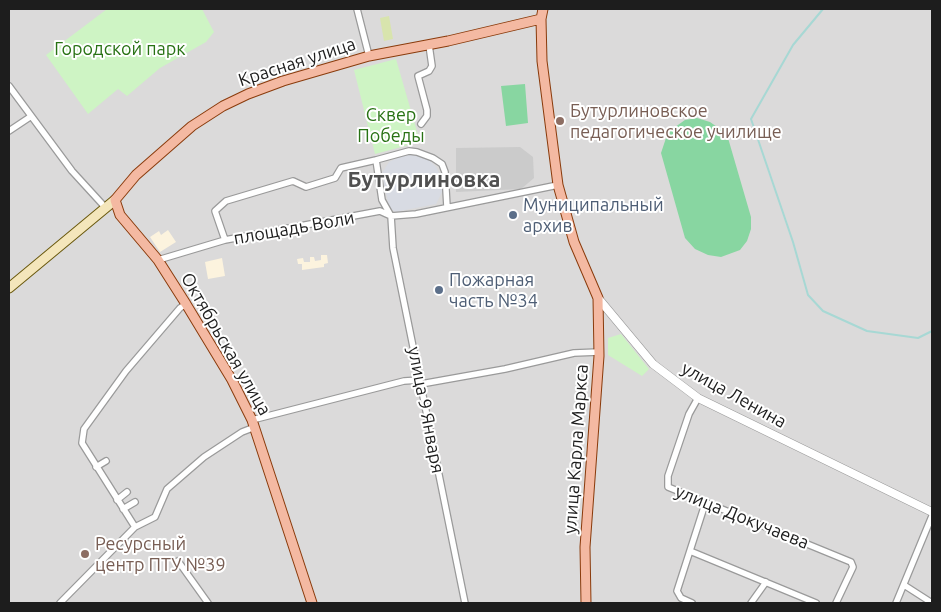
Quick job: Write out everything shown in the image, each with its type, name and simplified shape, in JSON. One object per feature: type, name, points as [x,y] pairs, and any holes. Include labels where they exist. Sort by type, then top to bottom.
[{"type":"main road","name":"улица Ленина","points":[[543,9],[541,19],[542,61],[558,185],[574,242],[598,298]]},
{"type":"main road","name":"Красная улица","points":[[9,288],[104,206],[114,200],[164,149],[192,126],[223,106],[283,81],[369,56],[429,45],[541,19]]},
{"type":"main road","name":"Октябрьская улица","points":[[114,200],[120,215],[158,260],[186,304],[232,380],[254,424],[312,603]]},
{"type":"main road","name":"улица Карла Маркса","points":[[586,603],[585,547],[599,352],[598,298]]},
{"type":"street","points":[[356,9],[369,56]]},
{"type":"street","points":[[421,124],[427,116],[427,110],[418,76],[429,70],[432,66],[429,45]]},
{"type":"street","points":[[9,86],[30,117],[72,171],[104,206]]},
{"type":"street","points":[[9,131],[30,117]]},
{"type":"street","name":"площадь Воли","points":[[447,207],[445,172],[442,164],[433,158],[409,151],[341,168],[335,178],[306,187],[293,182],[226,201],[215,211],[225,240],[380,211],[391,216],[416,214],[558,185]]},
{"type":"street","points":[[376,160],[382,200],[391,216]]},
{"type":"street","name":"улица 9 Января","points":[[391,216],[393,248],[465,603]]},
{"type":"street","points":[[158,260],[225,240]]},
{"type":"street","name":"улица Ленина","points":[[598,298],[653,364],[698,398],[932,514]]},
{"type":"street","points":[[135,527],[82,442],[84,429],[126,370],[180,308],[186,304]]},
{"type":"street","points":[[60,603],[135,527],[154,517],[167,489],[204,457],[254,424],[404,381],[420,382],[505,370],[574,352],[599,352]]},
{"type":"street","name":"улица Докучаева","points":[[698,398],[689,414],[667,485],[671,490],[849,561],[853,564],[853,567],[836,603]]},
{"type":"street","points":[[96,467],[106,461]]},
{"type":"street","points":[[117,500],[127,492]]},
{"type":"street","points":[[123,510],[135,502]]},
{"type":"street","points":[[692,603],[682,598],[677,591],[705,504]]},
{"type":"street","points":[[896,603],[932,514]]},
{"type":"street","points":[[690,551],[816,603]]},
{"type":"street","points":[[178,561],[208,603]]},
{"type":"street","points":[[751,603],[766,582]]},
{"type":"street","points":[[904,585],[932,603]]},
{"type":"shaded area","points":[[9,9],[932,9],[932,603],[9,603]]},
{"type":"shaded area","points":[[520,147],[533,157],[534,178],[521,189],[456,192],[456,148]]},
{"type":"shaded area","points":[[414,154],[427,158],[436,167],[442,179],[442,192],[436,204],[395,212],[389,207],[382,173],[389,162],[401,156]]},
{"type":"shaded area","points":[[168,230],[176,242],[160,252],[150,237],[159,231],[161,235]]},
{"type":"shaded area","points":[[321,255],[327,255],[328,263],[324,264],[324,267],[302,270],[302,264],[298,264],[297,259],[303,258],[304,262],[310,262],[310,257],[314,257],[315,261],[321,260]]},
{"type":"shaded area","points":[[222,258],[225,276],[208,279],[205,262]]},
{"type":"green space","name":"Городской парк","points":[[107,9],[202,9],[214,32],[206,42],[160,68],[127,96],[118,89],[88,114],[46,55]]},
{"type":"green space","points":[[389,16],[393,39],[384,41],[380,18]]},
{"type":"green space","name":"Сквер Победы","points":[[396,59],[420,142],[375,154],[354,70]]},
{"type":"green space","points":[[525,84],[528,123],[506,126],[501,86]]},
{"type":"green space","points":[[697,118],[710,122],[728,138],[751,217],[751,229],[747,241],[740,250],[721,257],[708,255],[695,249],[685,238],[661,153],[668,132],[685,120]]},
{"type":"green space","points":[[621,334],[649,369],[642,376],[608,355],[608,338]]},
{"type":"waterway","points":[[823,9],[793,45],[751,119],[793,242],[808,295],[823,311],[867,331],[918,338],[932,331]]},
{"type":"place","name":"Бутурлиновское педагогическое училище","points":[[560,121]]},
{"type":"place","name":"Муниципальный архив","points":[[513,215]]},
{"type":"place","name":"Пожарная часть №34","points":[[439,290]]},
{"type":"place","name":"Ресурсный центр ПТУ №39","points":[[85,554]]},
{"type":"district","name":"Бутурлиновка","points":[[424,180]]}]
